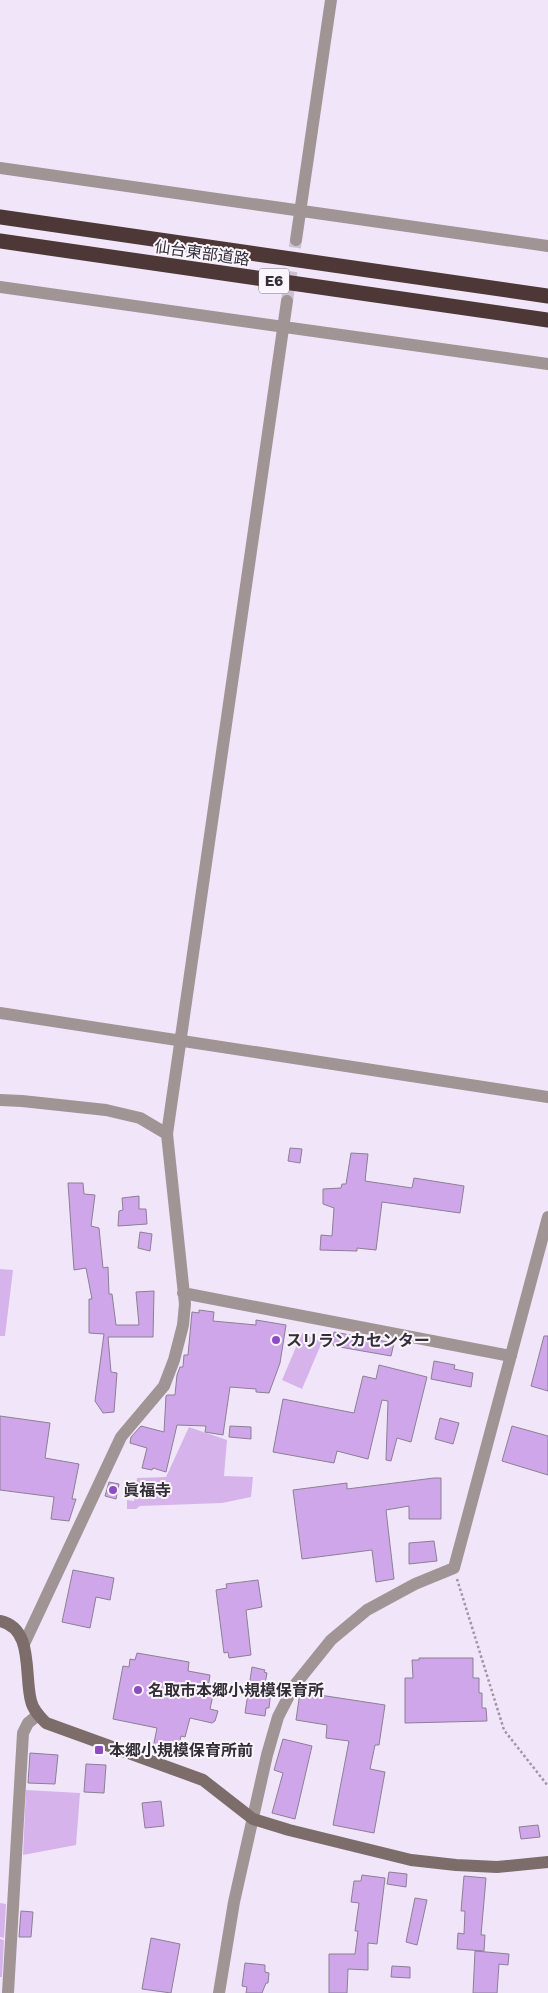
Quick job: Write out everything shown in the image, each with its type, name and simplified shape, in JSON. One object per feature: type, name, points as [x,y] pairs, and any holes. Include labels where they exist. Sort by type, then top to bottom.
[{"type":"highway","name":"仙台東部道路","points":[[0,216],[548,296]]},
{"type":"highway","name":"仙台東部道路","points":[[0,241],[548,320]]},
{"type":"street","points":[[296,240],[331,0]]},
{"type":"street","points":[[0,168],[548,246]]},
{"type":"street","points":[[0,288],[548,364]]},
{"type":"street","points":[[24,1644],[122,1437],[164,1386],[174,1360],[183,1325],[185,1304],[167,1134],[288,301]]},
{"type":"street","points":[[0,1013],[548,1097]]},
{"type":"street","points":[[0,1100],[106,1110],[140,1118],[167,1134]]},
{"type":"street","points":[[219,1993],[234,1902],[267,1755],[278,1717],[294,1686],[331,1640],[367,1610],[414,1584],[454,1568],[548,1217]]},
{"type":"street","points":[[183,1293],[511,1356]]},
{"type":"street","points":[[0,1621],[14,1626],[24,1644],[31,1702],[38,1715],[46,1722],[203,1780],[253,1819],[332,1842],[411,1860],[497,1867],[548,1862]]},
{"type":"street","points":[[8,1993],[23,1733],[28,1723],[38,1715]]},
{"type":"path","points":[[454,1568],[504,1730],[548,1786]]},
{"type":"shaded area","points":[[0,1269],[13,1270],[5,1336],[0,1336]]},
{"type":"shaded area","points":[[302,1333],[322,1342],[302,1389],[282,1380]]},
{"type":"shaded area","points":[[189,1427],[227,1440],[224,1476],[253,1477],[251,1497],[222,1503],[140,1506],[136,1509],[127,1509],[127,1500],[134,1501],[137,1478],[166,1477]]},
{"type":"shaded area","points":[[26,1790],[80,1793],[76,1845],[23,1855]]},
{"type":"shaded area","points":[[0,1903],[6,1904],[4,1938],[0,1937]]},
{"type":"shaded area","points":[[0,1939],[4,1940],[2,1977],[0,1977]]},
{"type":"building","points":[[290,1148],[302,1149],[300,1163],[288,1161]]},
{"type":"building","points":[[351,1153],[368,1154],[365,1181],[412,1188],[414,1178],[464,1186],[460,1213],[382,1202],[376,1250],[357,1248],[357,1251],[320,1250],[321,1235],[332,1236],[334,1208],[323,1204],[323,1189],[341,1188],[342,1184],[346,1184]]},
{"type":"building","points":[[68,1183],[83,1183],[84,1194],[95,1195],[91,1226],[99,1228],[103,1268],[108,1267],[109,1294],[112,1294],[116,1325],[139,1325],[136,1292],[154,1291],[153,1337],[108,1337],[111,1372],[117,1373],[114,1412],[103,1413],[95,1401],[104,1334],[89,1333],[89,1299],[92,1299],[86,1268],[74,1270]]},
{"type":"building","points":[[139,1196],[139,1209],[146,1209],[147,1224],[118,1226],[119,1211],[123,1210],[122,1198]]},
{"type":"building","points":[[140,1232],[152,1234],[150,1251],[138,1248]]},
{"type":"building","points":[[199,1310],[214,1312],[213,1321],[256,1325],[256,1320],[286,1325],[280,1363],[269,1393],[256,1392],[256,1389],[230,1387],[223,1435],[205,1432],[206,1426],[177,1425],[166,1472],[153,1468],[152,1470],[142,1468],[147,1448],[130,1443],[131,1437],[141,1426],[164,1432],[166,1396],[175,1395],[177,1375],[180,1367],[183,1367],[184,1355],[188,1355],[192,1312],[199,1313]]},
{"type":"building","points":[[334,1332],[394,1343],[391,1356],[334,1346],[332,1342]]},
{"type":"building","points":[[544,1336],[548,1336],[548,1391],[531,1386]]},
{"type":"building","points":[[434,1361],[455,1365],[454,1369],[473,1373],[471,1387],[431,1379]]},
{"type":"building","points":[[379,1365],[427,1377],[411,1442],[397,1438],[391,1461],[386,1460],[388,1401],[382,1400],[368,1459],[337,1451],[334,1463],[273,1452],[283,1399],[354,1413],[363,1376],[376,1379]]},
{"type":"building","points":[[0,1416],[50,1423],[45,1458],[79,1464],[72,1499],[76,1499],[69,1521],[51,1519],[54,1497],[0,1490]]},
{"type":"building","points":[[440,1418],[459,1423],[453,1444],[435,1439]]},
{"type":"building","points":[[230,1426],[251,1427],[251,1439],[229,1437]]},
{"type":"building","points":[[512,1426],[548,1436],[548,1475],[502,1461]]},
{"type":"building","points":[[441,1478],[441,1519],[409,1519],[409,1506],[386,1510],[394,1579],[376,1582],[372,1550],[302,1559],[293,1490],[347,1483],[347,1489]]},
{"type":"building","points":[[109,1482],[119,1484],[116,1499],[105,1496]]},
{"type":"building","points":[[434,1541],[437,1561],[409,1564],[409,1543]]},
{"type":"building","points":[[73,1570],[114,1578],[110,1600],[96,1597],[90,1628],[62,1622]]},
{"type":"building","points":[[258,1580],[262,1607],[246,1610],[251,1655],[229,1658],[228,1652],[224,1653],[216,1590],[227,1588],[226,1584]]},
{"type":"building","points":[[137,1653],[189,1662],[188,1671],[210,1675],[207,1694],[213,1695],[210,1709],[218,1711],[215,1721],[212,1723],[190,1718],[185,1737],[181,1736],[177,1753],[153,1748],[157,1728],[113,1719],[123,1666],[129,1667],[130,1659],[135,1660]]},
{"type":"building","points":[[419,1658],[473,1658],[473,1678],[479,1678],[479,1693],[482,1693],[482,1708],[486,1708],[487,1721],[405,1723],[405,1678],[413,1678],[412,1660],[419,1660]]},
{"type":"building","points":[[252,1667],[265,1670],[264,1672],[267,1673],[264,1689],[271,1690],[269,1708],[266,1708],[265,1716],[245,1713]]},
{"type":"building","points":[[300,1692],[385,1705],[379,1745],[375,1745],[370,1769],[385,1772],[374,1833],[333,1825],[349,1741],[326,1738],[327,1725],[296,1720]]},
{"type":"building","points":[[283,1739],[312,1746],[295,1819],[272,1813],[283,1773],[274,1770]]},
{"type":"building","points":[[30,1753],[58,1755],[55,1784],[28,1783]]},
{"type":"building","points":[[86,1764],[106,1765],[104,1793],[84,1792]]},
{"type":"building","points":[[161,1801],[164,1826],[145,1828],[142,1803]]},
{"type":"building","points":[[538,1825],[540,1837],[521,1839],[519,1827]]},
{"type":"building","points":[[389,1872],[407,1874],[406,1887],[387,1884]]},
{"type":"building","points":[[362,1875],[385,1878],[377,1944],[368,1943],[368,1970],[348,1969],[347,1993],[329,1993],[329,1954],[355,1954],[358,1931],[355,1931],[359,1903],[351,1902],[354,1881],[361,1881]]},
{"type":"building","points":[[464,1876],[486,1878],[481,1935],[485,1935],[484,1951],[457,1949],[458,1933],[464,1934],[465,1911],[461,1911]]},
{"type":"building","points":[[415,1898],[427,1900],[417,1945],[406,1942]]},
{"type":"building","points":[[21,1911],[33,1912],[31,1937],[19,1937]]},
{"type":"building","points":[[151,1938],[180,1944],[171,1993],[142,1989]]},
{"type":"building","points":[[475,1951],[509,1954],[508,1965],[499,1964],[497,1993],[473,1993]]},
{"type":"building","points":[[245,1963],[265,1965],[265,1972],[269,1973],[268,1983],[266,1983],[262,1993],[246,1993],[247,1987],[242,1986]]},
{"type":"building","points":[[392,1966],[410,1967],[410,1978],[391,1977]]},
{"type":"tunnel","points":[[287,301],[296,240]]},
{"type":"place","name":"スリランカセンター","points":[[276,1340]]},
{"type":"place","name":"眞福寺","points":[[113,1490]]},
{"type":"place","name":"名取市本郷小規模保育所","points":[[138,1690]]},
{"type":"place","name":"本郷小規模保育所前","points":[[99,1750]]}]
